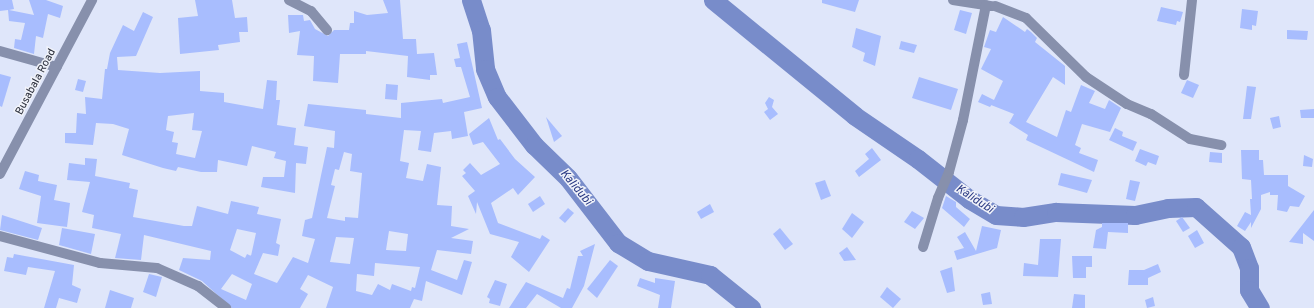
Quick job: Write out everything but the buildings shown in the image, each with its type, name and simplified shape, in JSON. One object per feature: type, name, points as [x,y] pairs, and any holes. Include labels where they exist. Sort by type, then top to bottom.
[{"type":"street","name":"Busabala Road","points":[[0,174],[92,0]]},
{"type":"street","points":[[289,0],[311,11],[327,30]]},
{"type":"street","points":[[953,0],[993,4],[1026,18],[1086,76],[1127,104],[1151,114],[1190,139],[1220,145]]},
{"type":"street","points":[[1184,75],[1192,0]]},
{"type":"street","points":[[923,247],[938,198],[949,172],[993,4]]},
{"type":"street","points":[[0,51],[57,67]]},
{"type":"street","points":[[0,236],[100,263],[157,268],[198,286],[226,308]]},
{"type":"waterway","name":"Kalidubi","points":[[471,0],[481,30],[485,69],[497,97],[534,145],[568,178],[618,243],[648,261],[710,275],[751,308]]},
{"type":"waterway","name":"Kalidubi","points":[[713,0],[855,116],[918,159],[969,199],[996,215],[1023,217],[1056,212],[1135,215],[1168,208],[1196,207],[1241,247],[1249,268],[1249,290],[1260,308]]}]
